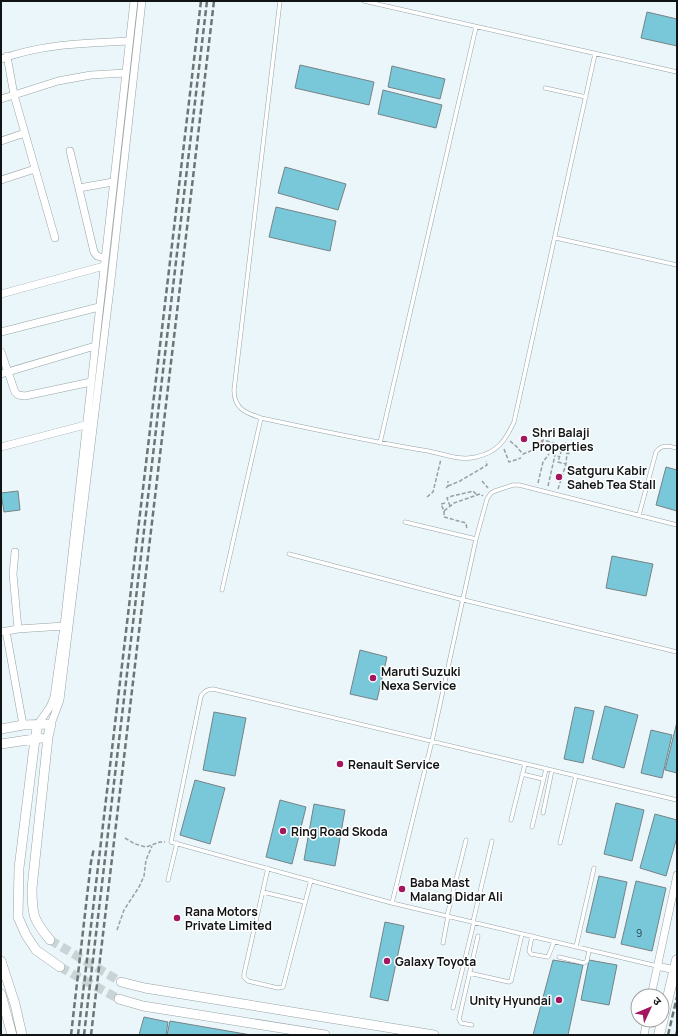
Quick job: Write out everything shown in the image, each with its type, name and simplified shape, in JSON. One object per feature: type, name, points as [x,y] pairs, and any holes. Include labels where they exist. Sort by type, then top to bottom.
[{"type":"main road","points":[[670,990],[677,960]]},
{"type":"street","points":[[60,968],[36,950],[26,935],[18,916],[19,868],[35,739],[38,724],[50,707],[54,697],[64,626],[128,41],[134,1]]},
{"type":"street","points":[[50,940],[38,926],[32,910],[32,888],[48,736],[60,700],[109,297],[142,1]]},
{"type":"street","points":[[55,238],[4,58],[31,50],[71,44],[128,41]]},
{"type":"street","points":[[1,99],[58,81],[91,75],[125,73]]},
{"type":"street","points":[[1,141],[25,133]]},
{"type":"street","points":[[70,151],[94,252],[104,262]]},
{"type":"street","points":[[1,180],[35,169]]},
{"type":"street","points":[[79,188],[113,182]]},
{"type":"street","points":[[1,294],[104,262]]},
{"type":"street","points":[[1,332],[99,307]]},
{"type":"street","points":[[4,373],[95,346]]},
{"type":"street","points":[[1,352],[4,373],[18,395],[22,396],[91,382]]},
{"type":"street","points":[[1,447],[85,425]]},
{"type":"street","points":[[15,552],[13,574],[18,629]]},
{"type":"street","points":[[23,725],[4,632],[18,629],[64,626]]},
{"type":"street","points":[[1,729],[23,725],[51,724]]},
{"type":"street","points":[[1,744],[48,736]]},
{"type":"street","points":[[653,988],[677,875]]},
{"type":"street","points":[[1,961],[15,1004],[22,1035]]},
{"type":"street","points":[[657,966],[675,970]]},
{"type":"street","points":[[121,982],[145,988],[434,1035]]},
{"type":"street","points":[[1,994],[12,1035]]},
{"type":"street","points":[[119,999],[143,1006],[325,1035]]},
{"type":"lane","points":[[280,1],[234,399],[239,407],[247,413],[262,418],[459,458],[474,458],[496,449],[506,438],[514,422],[556,238],[595,54]]},
{"type":"lane","points":[[364,1],[677,72]]},
{"type":"lane","points":[[380,443],[476,27]]},
{"type":"lane","points":[[544,88],[586,96]]},
{"type":"lane","points":[[556,238],[677,265]]},
{"type":"lane","points":[[222,590],[262,418]]},
{"type":"lane","points":[[639,515],[656,452],[664,446],[677,448]]},
{"type":"lane","points":[[392,903],[432,741],[464,600],[476,539],[487,499],[491,493],[513,485],[519,485],[677,525]]},
{"type":"lane","points":[[405,522],[476,539]]},
{"type":"lane","points":[[290,554],[464,600],[677,652]]},
{"type":"lane","points":[[657,966],[392,903],[171,842],[201,696],[207,689],[213,689],[677,800]]},
{"type":"lane","points":[[511,820],[525,764]]},
{"type":"lane","points":[[532,827],[546,768]]},
{"type":"lane","points":[[544,813],[552,770]]},
{"type":"lane","points":[[522,774],[543,779]]},
{"type":"lane","points":[[560,843],[576,776]]},
{"type":"lane","points":[[443,943],[466,840]]},
{"type":"lane","points":[[453,1008],[492,841]]},
{"type":"lane","points":[[168,880],[177,843]]},
{"type":"lane","points":[[268,868],[244,977],[248,981],[278,988],[283,987],[311,880]]},
{"type":"lane","points":[[576,947],[594,868]]},
{"type":"lane","points":[[263,892],[305,902]]},
{"type":"lane","points":[[469,973],[509,982],[511,981],[522,934]]},
{"type":"lane","points":[[472,1025],[460,1023],[459,1019],[478,936]]},
{"type":"lane","points":[[532,936],[529,951],[531,954],[548,958],[554,942]]},
{"type":"lane","points":[[559,957],[585,963],[589,950]]},
{"type":"path","points":[[506,438],[523,454],[542,447],[543,440],[554,443],[561,452],[558,462],[566,464]]},
{"type":"path","points":[[558,448],[568,442]]},
{"type":"path","points":[[501,444],[509,462],[521,458]]},
{"type":"path","points":[[556,494],[566,464],[568,446],[569,444],[575,445]]},
{"type":"path","points":[[427,497],[433,492],[442,454]]},
{"type":"path","points":[[536,489],[543,462],[549,454]]},
{"type":"path","points":[[552,454],[560,456]]},
{"type":"path","points":[[446,488],[487,465],[484,455]]},
{"type":"path","points":[[546,492],[555,455]]},
{"type":"path","points":[[448,481],[448,486]]},
{"type":"path","points":[[482,481],[491,493]]},
{"type":"path","points":[[450,506],[447,498],[459,493],[464,494],[473,491],[477,495]]},
{"type":"path","points":[[444,511],[454,503],[480,494],[487,499]]},
{"type":"path","points":[[445,502],[441,504],[444,511],[444,517],[466,522],[468,537]]},
{"type":"path","points":[[125,838],[146,847],[160,842],[171,842]]},
{"type":"path","points":[[117,930],[124,910],[139,887],[144,876],[146,860],[152,846]]},
{"type":"building","points":[[647,12],[677,19],[677,46],[641,38]]},
{"type":"building","points":[[300,65],[374,82],[369,105],[295,88]]},
{"type":"building","points":[[392,66],[445,79],[440,99],[388,87]]},
{"type":"building","points":[[383,90],[442,105],[436,128],[378,114]]},
{"type":"building","points":[[285,167],[346,184],[338,210],[278,193]]},
{"type":"building","points":[[276,207],[336,221],[330,251],[269,237]]},
{"type":"building","points":[[666,467],[677,470],[677,511],[656,505]]},
{"type":"building","points":[[18,491],[20,510],[4,512],[1,493]]},
{"type":"building","points":[[612,556],[653,564],[646,596],[606,588]]},
{"type":"building","points":[[360,650],[387,657],[377,700],[350,694]]},
{"type":"building","points":[[605,706],[638,715],[624,768],[592,759]]},
{"type":"building","points":[[575,707],[594,711],[583,763],[564,759]]},
{"type":"building","points":[[214,712],[246,718],[235,776],[203,770]]},
{"type":"building","points":[[677,722],[677,773],[665,770]]},
{"type":"building","points":[[651,730],[672,735],[662,778],[641,773]]},
{"type":"building","points":[[195,780],[225,788],[210,844],[180,835]]},
{"type":"building","points":[[280,800],[306,807],[292,864],[266,857]]},
{"type":"building","points":[[616,803],[644,810],[632,861],[604,854]]},
{"type":"building","points":[[314,804],[345,810],[335,866],[304,860]]},
{"type":"building","points":[[655,814],[677,820],[677,837],[666,876],[640,868]]},
{"type":"building","points":[[599,876],[627,882],[615,938],[586,932]]},
{"type":"building","points":[[636,881],[666,888],[652,951],[621,944]]},
{"type":"building","name":"Galaxy Toyota","points":[[385,922],[404,926],[388,1001],[370,997]]},
{"type":"building","name":"Unity Hyundai","points":[[553,960],[583,965],[568,1035],[533,1035]]},
{"type":"building","points":[[589,960],[617,965],[609,1005],[581,1000]]},
{"type":"building","points":[[144,1017],[168,1022],[166,1035],[139,1035]]},
{"type":"building","points":[[170,1021],[251,1035],[167,1035]]},
{"type":"waterway","points":[[541,447],[542,441]]},
{"type":"tunnel","points":[[50,940],[121,982]]},
{"type":"tunnel","points":[[60,967],[119,999]]},
{"type":"railway","points":[[78,1035],[201,1]]},
{"type":"railway","points":[[84,1035],[207,1]]},
{"type":"railway","points":[[91,1035],[214,1]]},
{"type":"railway","points":[[71,1035],[91,862],[94,848]]},
{"type":"railway","points":[[668,1035],[677,997]]},
{"type":"railway","points":[[676,1035],[677,1031]]},
{"type":"place","name":"Shri Balaji Properties","points":[[524,439]]},
{"type":"place","name":"Satguru Kabir Saheb Tea Stall","points":[[559,477]]},
{"type":"place","name":"Maruti Suzuki Nexa Service","points":[[373,678]]},
{"type":"place","name":"Renault Service","points":[[340,764]]},
{"type":"place","name":"Ring Road Skoda","points":[[283,831]]},
{"type":"place","name":"Baba Mast Malang Didar Ali","points":[[402,889]]},
{"type":"place","name":"Rana Motors Private Limited","points":[[177,918]]},
{"type":"place","name":"Galaxy Toyota","points":[[387,961]]},
{"type":"place","name":"Unity Hyundai","points":[[559,1000]]}]
